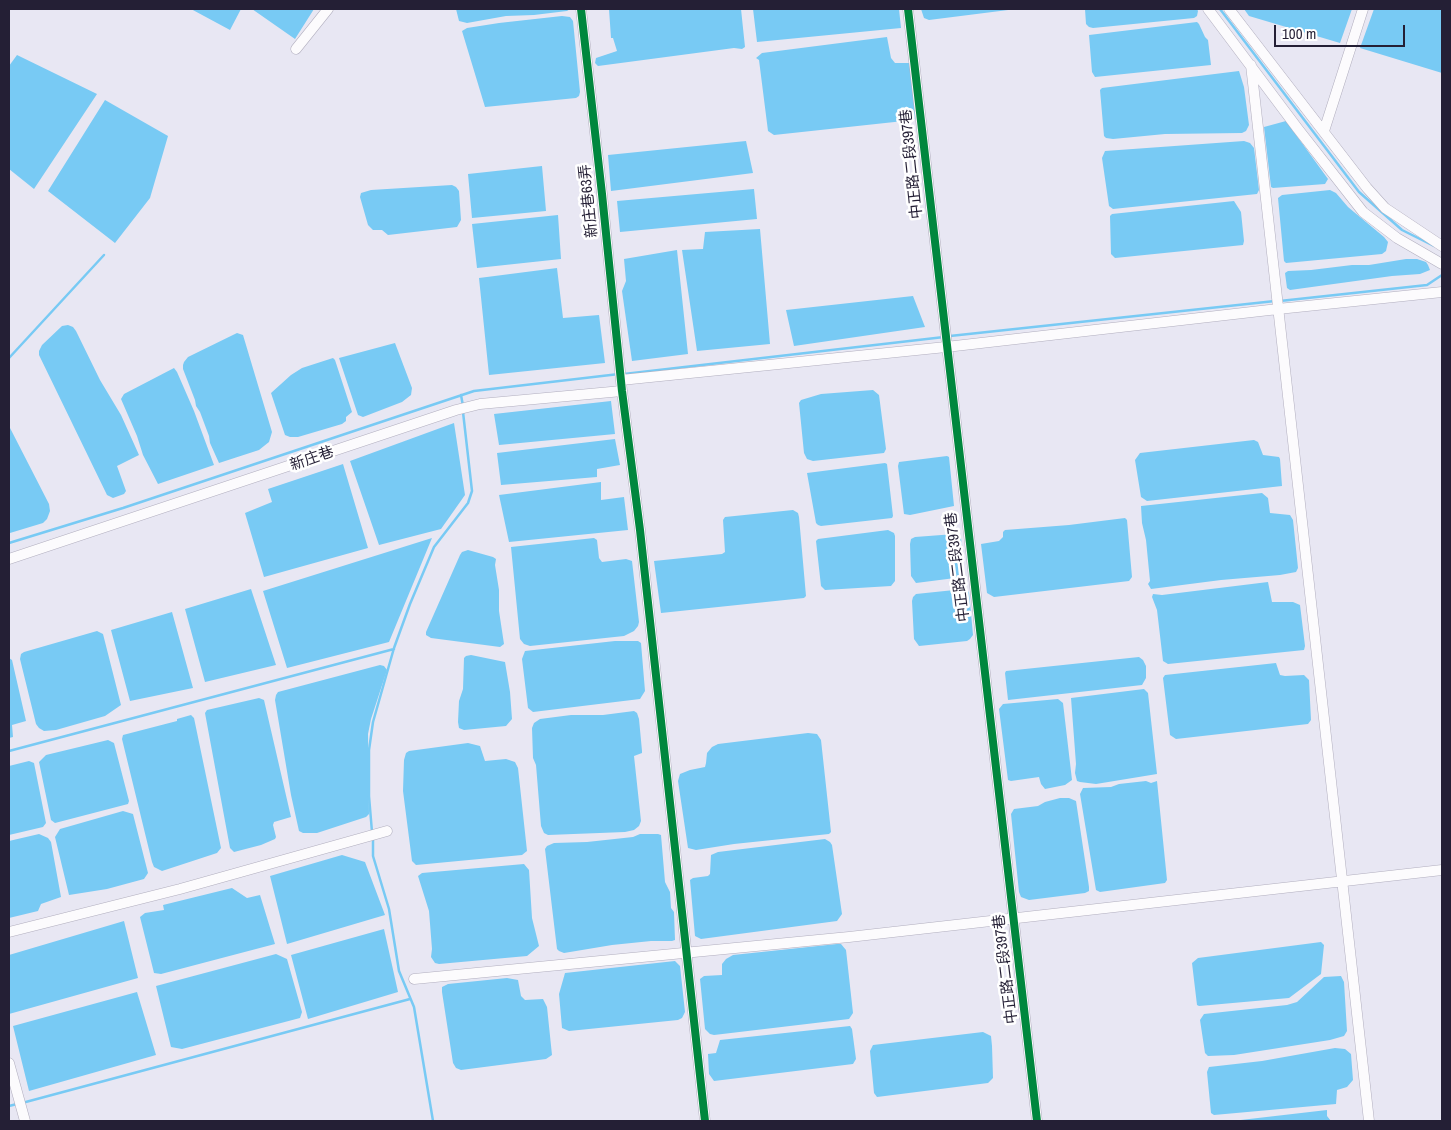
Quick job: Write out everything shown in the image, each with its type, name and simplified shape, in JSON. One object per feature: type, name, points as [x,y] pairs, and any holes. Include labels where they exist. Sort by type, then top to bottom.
[{"type":"street","points":[[296,49],[328,9]]},
{"type":"street","name":"新庄巷63弄","points":[[581,9],[622,391]]},
{"type":"street","name":"中正路二段397巷","points":[[908,9],[1037,1121]]},
{"type":"street","points":[[1208,9],[1363,212],[1396,238],[1442,264]]},
{"type":"street","points":[[1229,9],[1367,188],[1385,208],[1442,246]]},
{"type":"street","points":[[1324,131],[1363,9]]},
{"type":"street","points":[[1251,65],[1369,1121]]},
{"type":"street","points":[[621,380],[946,347],[1442,292]]},
{"type":"street","points":[[622,391],[641,540],[706,1121]]},
{"type":"street","name":"新庄巷","points":[[9,559],[456,410],[480,404],[622,391]]},
{"type":"street","points":[[9,932],[180,889],[387,831]]},
{"type":"street","name":"中正路二段397巷","points":[[414,979],[850,937],[1013,917],[1442,870]]},
{"type":"street","points":[[9,1063],[25,1121]]},
{"type":"water","points":[[191,9],[241,9],[230,30]]},
{"type":"water","points":[[252,9],[314,9],[295,39]]},
{"type":"water","points":[[456,9],[570,9],[534,15],[506,16],[467,23],[459,21]]},
{"type":"water","points":[[609,9],[741,9],[745,47],[742,49],[734,48],[598,66],[595,63],[596,58],[617,51],[613,38],[611,38]]},
{"type":"water","points":[[753,9],[899,9],[901,28],[757,42]]},
{"type":"water","points":[[921,9],[1016,9],[929,20],[924,18]]},
{"type":"water","points":[[1085,9],[1197,9],[1198,11],[1197,16],[1194,18],[1093,28],[1086,24]]},
{"type":"water","points":[[1244,9],[1352,9],[1340,43],[1249,16]]},
{"type":"water","points":[[1374,9],[1442,9],[1442,73],[1360,48]]},
{"type":"water","points":[[562,16],[570,17],[573,21],[579,96],[576,98],[485,107],[462,31],[467,28],[499,23]]},
{"type":"water","points":[[1197,22],[1208,40],[1211,65],[1095,77],[1092,72],[1089,35]]},
{"type":"water","points":[[887,37],[891,58],[895,63],[911,63],[916,118],[913,120],[774,135],[768,131],[759,60],[756,58],[762,53]]},
{"type":"water","points":[[17,55],[97,94],[34,189],[9,169],[9,66]]},
{"type":"water","points":[[1239,71],[1244,87],[1249,125],[1246,131],[1242,133],[1165,134],[1113,139],[1104,136],[1100,90],[1102,88]]},
{"type":"water","points":[[105,100],[168,136],[150,198],[115,243],[48,191]]},
{"type":"water","points":[[1286,121],[1328,179],[1325,184],[1271,187],[1264,127]]},
{"type":"water","points":[[746,141],[753,173],[611,191],[608,155]]},
{"type":"water","points":[[1244,141],[1250,143],[1254,148],[1259,190],[1257,194],[1113,209],[1109,206],[1102,158],[1105,151]]},
{"type":"water","points":[[542,166],[546,211],[472,218],[468,174]]},
{"type":"water","points":[[452,185],[459,191],[461,220],[457,227],[388,235],[382,230],[373,230],[368,225],[360,197],[361,193],[371,190]]},
{"type":"water","points":[[754,189],[757,219],[620,232],[617,201]]},
{"type":"water","points":[[1330,190],[1336,193],[1348,207],[1384,237],[1388,242],[1386,251],[1382,254],[1286,263],[1284,261],[1278,198],[1282,195]]},
{"type":"water","points":[[1234,201],[1241,212],[1243,245],[1115,258],[1111,254],[1110,216],[1112,214]]},
{"type":"water","points":[[558,215],[561,259],[477,268],[472,224]]},
{"type":"water","points":[[760,229],[770,344],[697,351],[682,250],[703,249],[705,232]]},
{"type":"water","points":[[677,250],[688,354],[632,361],[622,291],[626,281],[624,259]]},
{"type":"water","points":[[1417,259],[1426,262],[1430,270],[1420,274],[1290,290],[1287,288],[1285,273],[1288,271],[1369,265]]},
{"type":"water","points":[[557,268],[563,318],[599,315],[605,363],[489,375],[479,278]]},
{"type":"water","points":[[913,296],[925,327],[794,346],[786,310]]},
{"type":"water","points":[[68,325],[76,331],[100,380],[121,415],[139,455],[117,466],[126,491],[124,494],[113,498],[107,495],[39,355],[42,345],[62,326]]},
{"type":"water","points":[[237,333],[243,335],[272,432],[269,442],[259,450],[219,463],[196,406],[183,365],[188,357]]},
{"type":"water","points":[[395,343],[412,388],[411,395],[402,402],[363,417],[358,415],[339,358]]},
{"type":"water","points":[[333,358],[352,412],[342,424],[298,437],[285,435],[271,393],[302,368]]},
{"type":"water","points":[[174,368],[194,411],[214,465],[158,484],[143,455],[121,399],[124,394]]},
{"type":"water","points":[[873,390],[879,395],[886,449],[884,453],[813,461],[807,459],[804,453],[799,403],[801,400],[821,394]]},
{"type":"water","points":[[611,401],[615,434],[499,445],[494,414]]},
{"type":"water","points":[[454,423],[465,495],[441,529],[379,545],[350,461]]},
{"type":"water","points":[[9,426],[49,504],[50,511],[43,523],[10,533]]},
{"type":"water","points":[[615,439],[620,465],[597,469],[597,477],[501,485],[497,453]]},
{"type":"water","points":[[1254,440],[1258,442],[1263,455],[1279,457],[1282,486],[1147,501],[1141,497],[1135,460],[1140,453]]},
{"type":"water","points":[[949,457],[954,506],[910,515],[904,514],[899,462]]},
{"type":"water","points":[[343,464],[368,548],[264,577],[245,513],[272,502],[268,489]]},
{"type":"water","points":[[887,464],[892,518],[821,526],[816,523],[807,473]]},
{"type":"water","points":[[601,482],[601,500],[624,497],[628,530],[509,542],[499,495]]},
{"type":"water","points":[[1262,493],[1268,498],[1270,513],[1290,515],[1293,520],[1298,568],[1296,572],[1151,589],[1148,584],[1150,581],[1141,506]]},
{"type":"water","points":[[793,510],[798,513],[799,517],[806,596],[804,598],[661,613],[654,561],[722,554],[725,552],[723,520],[725,517]]},
{"type":"water","points":[[1125,518],[1127,520],[1132,577],[1129,581],[994,597],[987,593],[981,544],[999,541],[1003,537],[1005,530]]},
{"type":"water","points":[[888,530],[894,533],[895,536],[895,581],[891,586],[825,590],[821,586],[816,541],[818,539]]},
{"type":"water","points":[[955,534],[961,538],[963,577],[916,583],[911,576],[911,539],[915,537]]},
{"type":"water","points":[[432,538],[389,642],[287,668],[263,591]]},
{"type":"water","points":[[594,538],[597,540],[599,558],[602,562],[626,559],[632,561],[638,626],[634,631],[624,636],[530,646],[524,644],[520,639],[511,547]]},
{"type":"water","points":[[468,550],[496,559],[499,611],[504,644],[500,647],[431,638],[426,635],[460,555]]},
{"type":"water","points":[[1268,582],[1272,602],[1293,602],[1300,605],[1304,650],[1168,664],[1163,661],[1157,610],[1152,597],[1153,594],[1162,595]]},
{"type":"water","points":[[251,589],[276,665],[205,682],[185,609]]},
{"type":"water","points":[[964,589],[969,592],[973,635],[970,639],[967,641],[919,646],[914,639],[913,597],[916,594]]},
{"type":"water","points":[[172,612],[193,688],[130,701],[111,630]]},
{"type":"water","points":[[97,631],[103,634],[121,705],[105,716],[56,730],[44,731],[36,724],[20,659],[21,654]]},
{"type":"water","points":[[615,641],[638,641],[641,643],[645,691],[640,699],[533,712],[528,708],[522,659],[525,651]]},
{"type":"water","points":[[471,655],[505,662],[512,719],[506,726],[464,730],[459,728],[459,701],[463,689],[464,658]]},
{"type":"water","points":[[1139,657],[1146,666],[1146,678],[1142,685],[1008,700],[1006,671]]},
{"type":"water","points":[[9,658],[12,660],[26,721],[12,725],[13,737],[9,738]]},
{"type":"water","points":[[1276,663],[1280,675],[1304,675],[1309,680],[1311,720],[1308,724],[1176,739],[1170,735],[1163,678],[1165,675]]},
{"type":"water","points":[[380,665],[384,666],[387,670],[368,734],[369,814],[366,817],[317,833],[303,833],[299,831],[291,795],[275,700],[276,695],[278,692]]},
{"type":"water","points":[[1144,689],[1148,693],[1157,774],[1096,784],[1077,781],[1071,698]]},
{"type":"water","points":[[259,698],[264,700],[291,817],[274,822],[275,839],[234,852],[230,848],[205,713],[207,710]]},
{"type":"water","points":[[1058,699],[1063,703],[1072,780],[1065,785],[1045,789],[1039,777],[1008,780],[999,709],[1003,704]]},
{"type":"water","points":[[634,711],[639,719],[642,751],[642,753],[634,756],[641,821],[639,826],[634,830],[625,832],[548,835],[544,833],[541,826],[536,765],[533,758],[532,728],[534,723],[540,719],[571,715],[603,715]]},
{"type":"water","points":[[191,715],[194,718],[221,848],[217,853],[162,871],[154,867],[152,862],[122,739],[123,735],[177,721],[177,719]]},
{"type":"water","points":[[808,733],[817,734],[821,740],[831,832],[829,834],[696,850],[688,848],[678,781],[680,774],[705,767],[707,753],[718,744]]},
{"type":"water","points":[[108,740],[114,743],[129,801],[128,804],[55,823],[51,820],[39,762],[46,755]]},
{"type":"water","points":[[468,743],[480,746],[485,761],[506,759],[515,762],[518,768],[527,851],[522,855],[416,865],[412,861],[403,791],[406,753]]},
{"type":"water","points":[[29,761],[34,763],[46,823],[43,827],[9,835],[9,766]]},
{"type":"water","points":[[1146,781],[1151,783],[1157,781],[1167,880],[1165,883],[1100,892],[1096,890],[1080,794],[1083,788],[1111,787],[1119,784]]},
{"type":"water","points":[[1060,798],[1069,798],[1076,801],[1089,891],[1029,900],[1021,897],[1019,892],[1011,814],[1014,809],[1038,806]]},
{"type":"water","points":[[123,811],[133,814],[148,873],[144,879],[107,889],[69,895],[55,837],[60,829]]},
{"type":"water","points":[[39,834],[48,838],[51,842],[61,897],[41,904],[38,911],[9,918],[9,841]]},
{"type":"water","points":[[640,834],[661,835],[665,882],[670,892],[671,908],[674,912],[675,940],[612,945],[564,953],[559,951],[557,949],[545,849],[547,846],[554,843],[587,842],[633,837]]},
{"type":"water","points":[[825,839],[832,845],[842,914],[837,921],[701,939],[695,936],[690,880],[710,874],[711,855],[718,852]]},
{"type":"water","points":[[342,855],[365,862],[385,915],[287,944],[270,876]]},
{"type":"water","points":[[524,864],[529,870],[532,918],[539,946],[527,956],[435,963],[431,957],[429,911],[418,876],[422,873]]},
{"type":"water","points":[[232,888],[247,898],[260,895],[275,944],[161,974],[154,973],[140,917],[145,913],[164,910],[163,905]]},
{"type":"water","points":[[124,921],[138,978],[9,1014],[9,955]]},
{"type":"water","points":[[384,929],[398,992],[308,1019],[291,955]]},
{"type":"water","points":[[1321,942],[1324,945],[1321,974],[1289,998],[1197,1005],[1192,963],[1198,958]]},
{"type":"water","points":[[841,944],[846,950],[853,1013],[849,1019],[714,1035],[705,1029],[700,979],[704,976],[722,975],[722,964],[726,959],[733,955]]},
{"type":"water","points":[[276,954],[287,959],[302,1012],[300,1018],[182,1049],[171,1047],[156,986]]},
{"type":"water","points":[[675,961],[680,966],[685,1012],[682,1018],[678,1020],[569,1031],[562,1028],[559,994],[565,973]]},
{"type":"water","points":[[1341,976],[1344,982],[1347,1031],[1344,1036],[1330,1040],[1234,1055],[1208,1056],[1205,1053],[1200,1020],[1204,1014],[1287,1005],[1297,1002],[1324,977]]},
{"type":"water","points":[[507,978],[518,980],[521,996],[525,1000],[543,999],[547,1007],[552,1055],[546,1059],[461,1070],[456,1068],[453,1063],[442,987],[448,984]]},
{"type":"water","points":[[137,992],[156,1055],[29,1091],[13,1026]]},
{"type":"water","points":[[850,1026],[856,1059],[853,1064],[714,1081],[709,1074],[708,1054],[716,1053],[720,1040]]},
{"type":"water","points":[[983,1032],[991,1036],[992,1046],[993,1078],[988,1083],[877,1097],[874,1093],[870,1051],[873,1045]]},
{"type":"water","points":[[1335,1048],[1345,1049],[1351,1054],[1353,1080],[1347,1087],[1337,1090],[1336,1104],[1214,1115],[1211,1113],[1207,1072],[1209,1067],[1262,1061]]},
{"type":"water","points":[[1327,1110],[1327,1116],[1331,1121],[1232,1121]]},
{"type":"waterway","points":[[1220,9],[1359,192],[1402,230],[1434,246]]},
{"type":"waterway","points":[[9,358],[104,255]]},
{"type":"waterway","points":[[1280,301],[1427,285],[1442,275]]},
{"type":"waterway","points":[[950,336],[1275,301]]},
{"type":"waterway","points":[[624,374],[944,337]]},
{"type":"waterway","points":[[9,543],[123,508],[474,391],[619,374]]},
{"type":"waterway","points":[[461,395],[463,406]]},
{"type":"waterway","points":[[372,832],[369,796],[369,750],[373,722],[394,648],[434,547],[468,503],[472,491],[463,412]]},
{"type":"waterway","points":[[9,751],[394,649]]},
{"type":"waterway","points":[[373,838],[373,856],[389,909],[399,971],[414,1007],[433,1121]]},
{"type":"waterway","points":[[22,1103],[410,999]]},
{"type":"waterway","points":[[9,1106],[17,1104]]},
{"type":"cycle path","points":[[581,9],[622,391],[640,530],[705,1121]]},
{"type":"cycle path","points":[[908,9],[1037,1121]]}]
